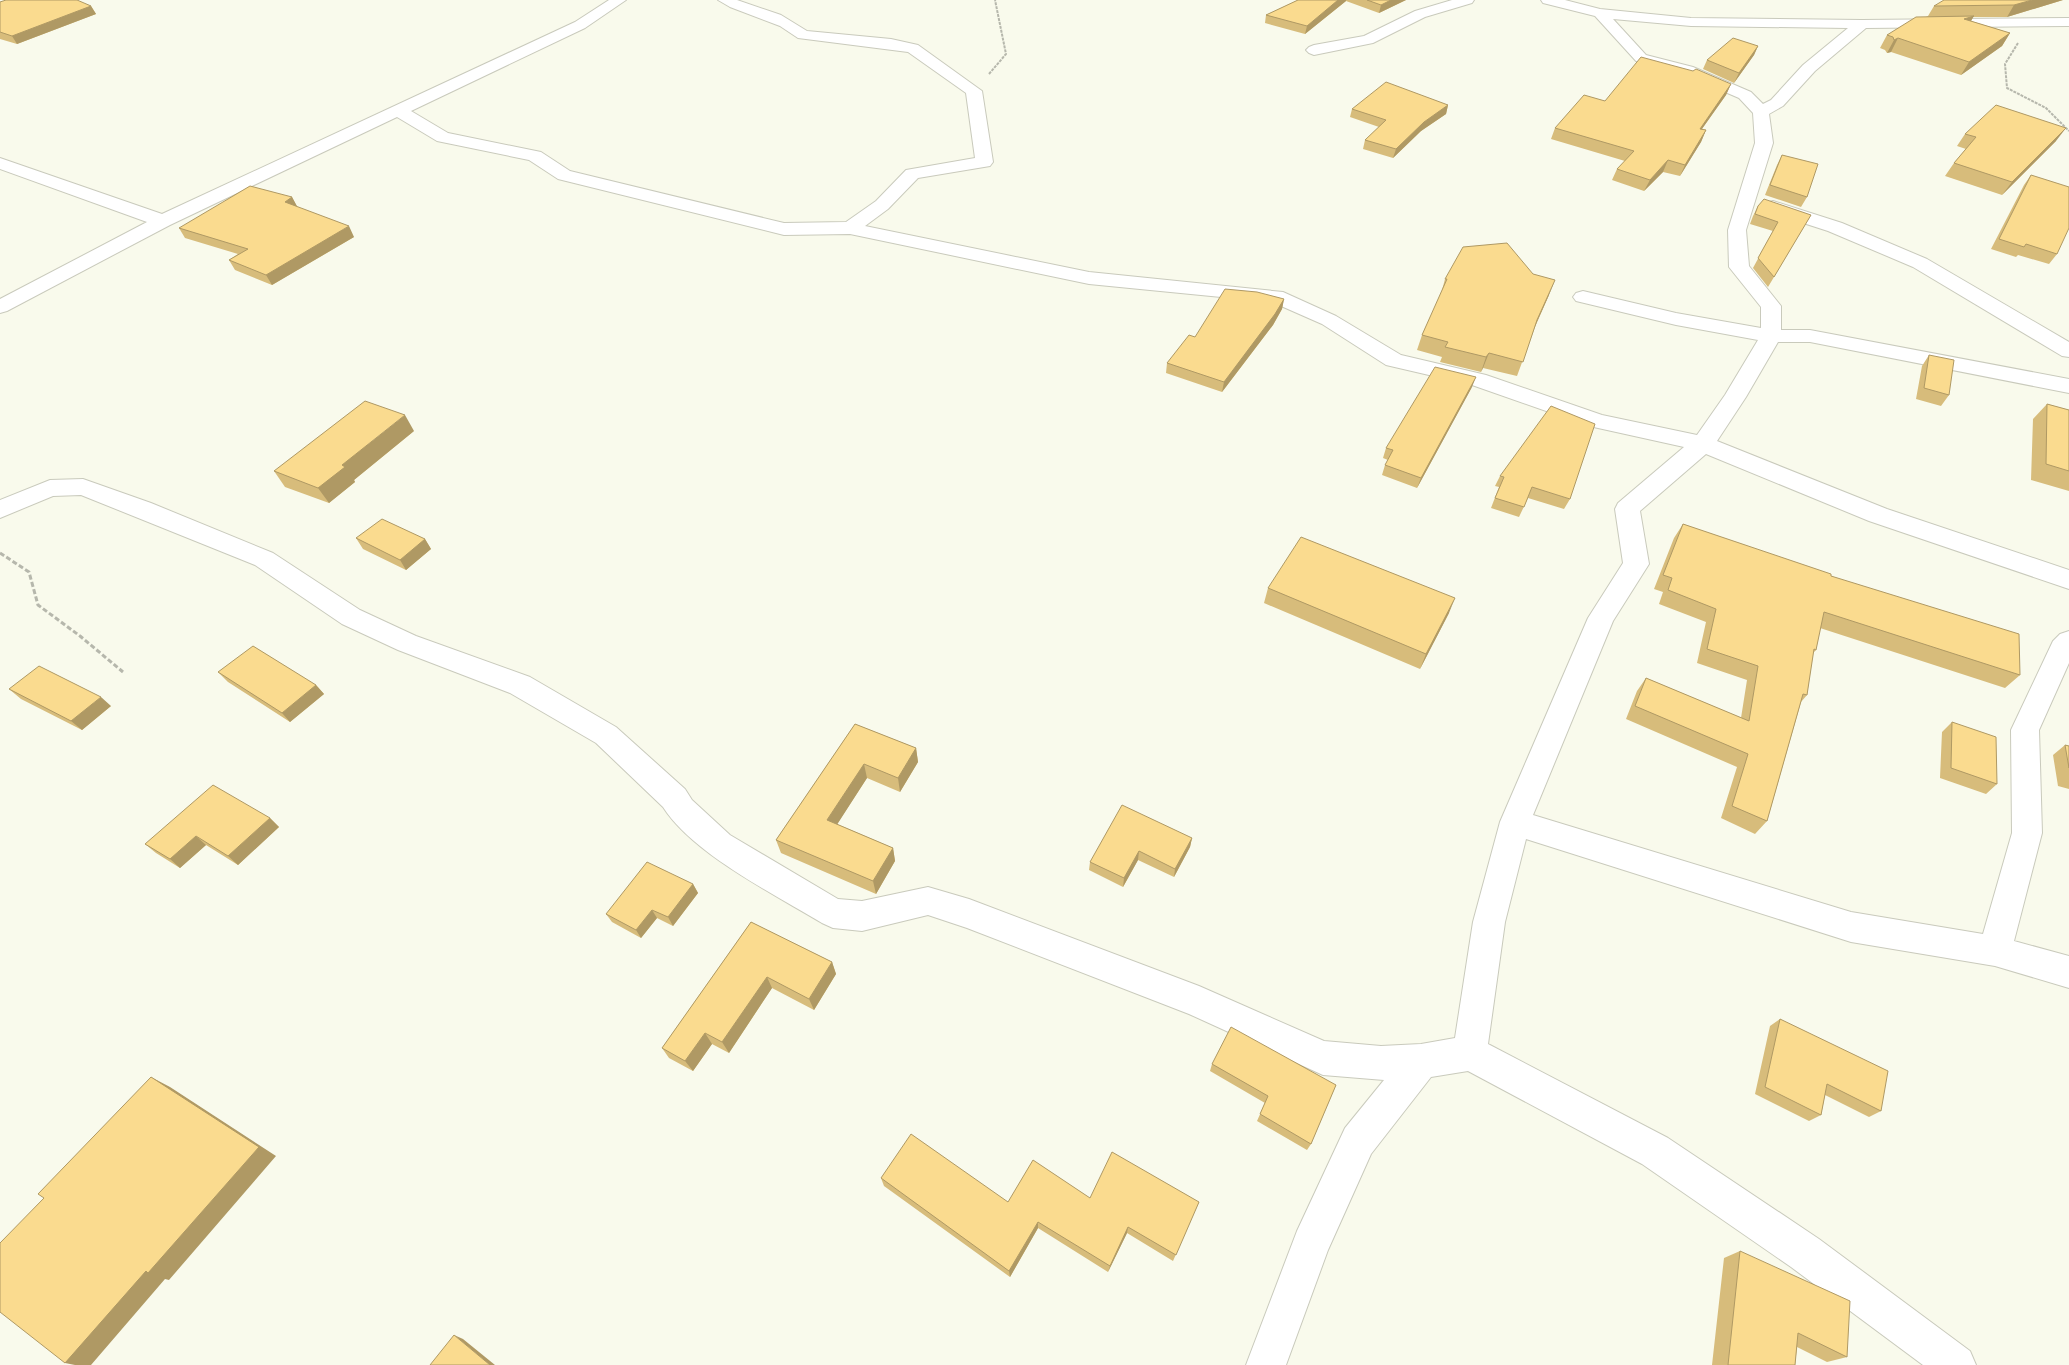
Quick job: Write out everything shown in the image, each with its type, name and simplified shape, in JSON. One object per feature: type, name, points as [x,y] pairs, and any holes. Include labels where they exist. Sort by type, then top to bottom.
[{"type":"street","points":[[0,307],[163,222],[580,25],[620,0]]},
{"type":"street","points":[[725,0],[793,25],[803,34],[913,48],[974,91],[984,162],[912,174],[882,205],[850,228]]},
{"type":"street","points":[[1314,50],[1368,40],[1420,14],[1467,0]]},
{"type":"street","points":[[1548,0],[1600,13],[1691,22],[1862,24],[2069,22]]},
{"type":"street","points":[[1470,1053],[1489,922],[1515,822],[1600,618],[1636,564],[1627,509],[1703,444],[1735,397],[1771,336],[1771,306],[1739,267],[1737,230],[1764,143],[1761,112],[1745,95],[1687,70],[1641,58],[1600,13]]},
{"type":"street","points":[[1761,112],[1777,103],[1809,68],[1862,24]]},
{"type":"street","points":[[399,111],[443,137],[534,156],[564,176],[784,229],[850,228],[1089,278],[1276,296],[1329,320],[1394,360],[1478,380],[1597,420],[1703,444],[1878,515],[2069,580]]},
{"type":"street","points":[[0,163],[163,222]]},
{"type":"street","points":[[1747,196],[1835,227],[1920,263],[2069,351]]},
{"type":"street","points":[[1583,298],[1676,319],[1771,336],[1810,336],[2069,386]]},
{"type":"street","points":[[0,510],[50,488],[83,487],[264,559],[351,617],[407,643],[520,685],[606,735],[674,798],[681,809],[718,844],[833,913],[862,916],[928,900],[1199,1002],[1323,1058],[1381,1063],[1421,1061],[1470,1053],[1655,1151],[1805,1253],[1956,1365]]},
{"type":"street","points":[[1995,951],[2027,833],[2025,730],[2062,648],[2069,640]]},
{"type":"street","points":[[1515,822],[1851,927],[1995,951],[2069,972]]},
{"type":"street","points":[[1266,1365],[1311,1245],[1358,1141],[1421,1061]]},
{"type":"path","points":[[974,91],[1006,54],[995,0]]},
{"type":"path","points":[[2032,23],[2005,64],[2007,88],[2046,108],[2069,131]]},
{"type":"path","points":[[0,553],[29,572],[38,606],[80,636],[122,672]]},
{"type":"building","points":[[6,0],[77,0],[91,6],[12,36],[0,32],[0,2]]},
{"type":"building","points":[[1298,0],[1338,0],[1307,26],[1266,15]]},
{"type":"building","points":[[1367,0],[1391,0],[1381,5]]},
{"type":"building","points":[[1944,0],[2032,0],[2014,5],[1934,6]]},
{"type":"building","points":[[1974,16],[1964,19],[2010,33],[1969,62],[1898,38],[1894,40],[1893,37],[1887,35],[1916,17]]},
{"type":"building","points":[[1733,38],[1758,46],[1739,73],[1707,60]]},
{"type":"building","points":[[1641,57],[1693,71],[1696,69],[1731,84],[1700,129],[1706,130],[1685,165],[1668,160],[1650,180],[1617,169],[1634,151],[1555,128],[1584,95],[1605,101]]},
{"type":"building","points":[[1386,82],[1448,105],[1424,122],[1396,149],[1365,140],[1386,120],[1352,109]]},
{"type":"building","points":[[1996,105],[2066,128],[2012,182],[1954,163],[1976,137],[1965,134]]},
{"type":"building","points":[[1782,155],[1818,164],[1807,197],[1770,185]]},
{"type":"building","points":[[2031,175],[2069,187],[2069,228],[2057,254],[2026,244],[2024,247],[1999,239]]},
{"type":"building","points":[[250,186],[292,197],[285,202],[349,226],[266,275],[229,260],[248,249],[179,228]]},
{"type":"building","points":[[1764,199],[1811,215],[1774,277],[1758,258],[1778,222],[1755,214],[1758,206]]},
{"type":"building","points":[[1507,243],[1533,274],[1555,280],[1537,320],[1523,362],[1489,353],[1486,357],[1445,347],[1448,342],[1422,335],[1447,279],[1445,279],[1463,247]]},
{"type":"building","points":[[1225,289],[1257,292],[1284,299],[1224,382],[1167,363],[1189,335],[1195,337]]},
{"type":"building","points":[[1929,355],[1954,360],[1949,395],[1924,388]]},
{"type":"building","points":[[1435,367],[1476,377],[1421,478],[1385,465],[1393,450],[1386,448]]},
{"type":"building","points":[[365,401],[405,415],[342,465],[345,467],[318,488],[274,471]]},
{"type":"building","points":[[2047,404],[2069,410],[2069,471],[2046,464]]},
{"type":"building","points":[[1551,406],[1595,424],[1570,499],[1532,487],[1524,507],[1495,498],[1504,477],[1500,476]]},
{"type":"building","points":[[382,519],[425,539],[400,560],[356,538]]},
{"type":"building","points":[[1683,524],[1831,574],[1831,576],[2019,634],[2020,675],[1824,612],[1816,650],[1814,649],[1807,695],[1803,694],[1767,821],[1732,806],[1748,754],[1635,706],[1646,678],[1749,721],[1758,666],[1707,649],[1716,609],[1668,590],[1672,578],[1663,575]]},
{"type":"building","points":[[1301,537],[1455,598],[1426,654],[1268,588]]},
{"type":"building","points":[[253,646],[316,685],[282,713],[218,672]]},
{"type":"building","points":[[39,666],[101,697],[71,721],[9,689]]},
{"type":"building","points":[[1952,722],[1996,737],[1997,784],[1951,768]]},
{"type":"building","points":[[855,724],[916,748],[898,778],[864,764],[827,820],[893,848],[873,881],[776,840]]},
{"type":"building","points":[[2065,745],[2069,746],[2069,768]]},
{"type":"building","points":[[213,785],[270,818],[228,856],[196,836],[170,859],[145,844]]},
{"type":"building","points":[[1122,805],[1192,838],[1175,869],[1139,851],[1124,878],[1090,862]]},
{"type":"building","points":[[647,862],[693,884],[668,917],[652,910],[636,930],[606,914]]},
{"type":"building","points":[[751,922],[832,962],[809,999],[767,977],[722,1042],[705,1033],[685,1061],[662,1048]]},
{"type":"building","points":[[1780,1019],[1888,1071],[1881,1111],[1827,1084],[1821,1115],[1765,1087]]},
{"type":"building","points":[[1231,1027],[1336,1085],[1311,1144],[1260,1114],[1268,1096],[1212,1064]]},
{"type":"building","points":[[151,1077],[259,1147],[148,1273],[146,1271],[65,1363],[0,1312],[0,1243],[44,1198],[38,1194]]},
{"type":"building","points":[[911,1134],[1008,1202],[1033,1160],[1090,1198],[1112,1152],[1199,1202],[1176,1255],[1128,1227],[1110,1266],[1038,1222],[1009,1271],[881,1178]]},
{"type":"building","points":[[1740,1251],[1850,1301],[1847,1357],[1798,1333],[1795,1365],[1728,1365]]},
{"type":"building","points":[[454,1335],[490,1365],[430,1365]]}]
